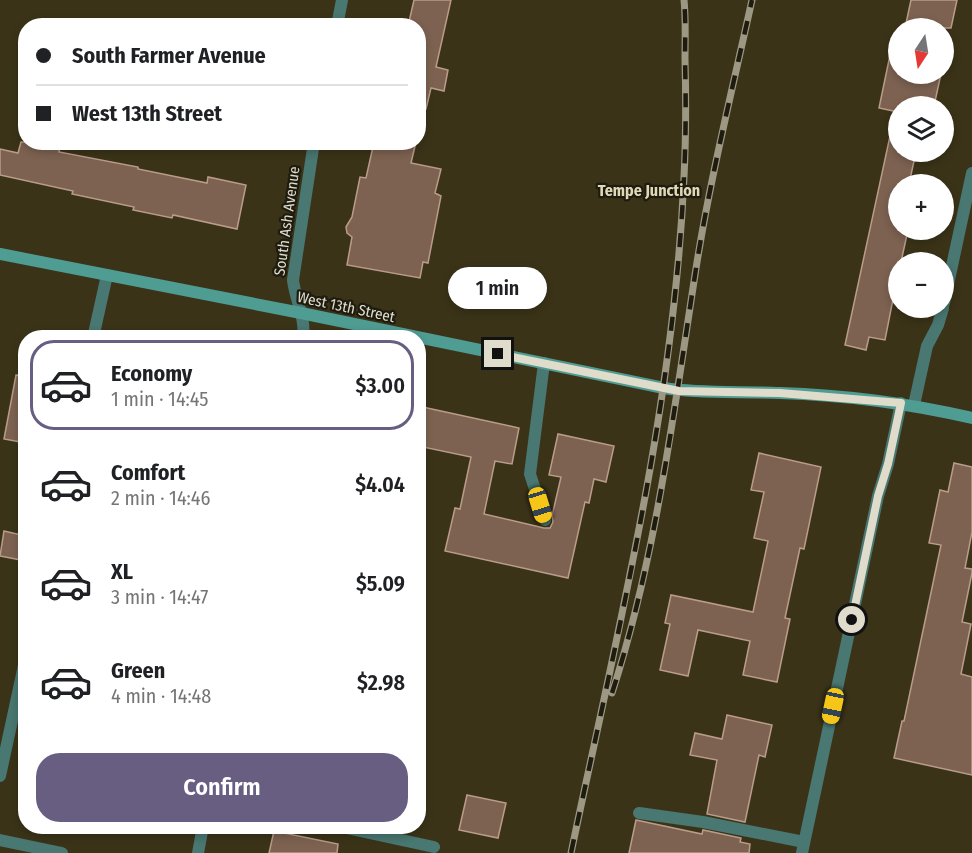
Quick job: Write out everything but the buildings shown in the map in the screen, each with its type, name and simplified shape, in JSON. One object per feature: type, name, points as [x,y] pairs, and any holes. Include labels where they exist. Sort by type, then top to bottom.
[{"type":"street","points":[[339,18],[342,0]]},
{"type":"street","name":"South Ash Avenue","points":[[304,330],[301,313],[294,295],[293,280],[313,150]]},
{"type":"street","points":[[954,255],[972,172]]},
{"type":"street","name":"West 13th Street","points":[[0,254],[384,330]]},
{"type":"street","points":[[95,330],[107,275]]},
{"type":"street","points":[[914,405],[927,346],[940,318]]},
{"type":"street","name":"West 13th Street","points":[[426,339],[679,391],[780,393],[901,403],[972,417]]},
{"type":"street","points":[[544,363],[530,474],[545,520]]},
{"type":"street","points":[[639,813],[703,822],[803,848],[878,496],[888,464],[901,403]]},
{"type":"street","points":[[0,776],[18,693]]},
{"type":"street","points":[[198,853],[202,834]]},
{"type":"street","points":[[374,834],[434,847]]},
{"type":"street","points":[[0,840],[62,853]]},
{"type":"railway","points":[[571,853],[625,601],[669,348],[685,162],[684,0]]},
{"type":"railway","points":[[612,693],[652,538],[707,206],[752,0]]},
{"type":"district","name":"Tempe Junction","points":[[649,190]]},
{"type":"route","points":[[498,354],[679,391],[780,393],[901,403],[888,464],[878,496],[852,620]]}]
